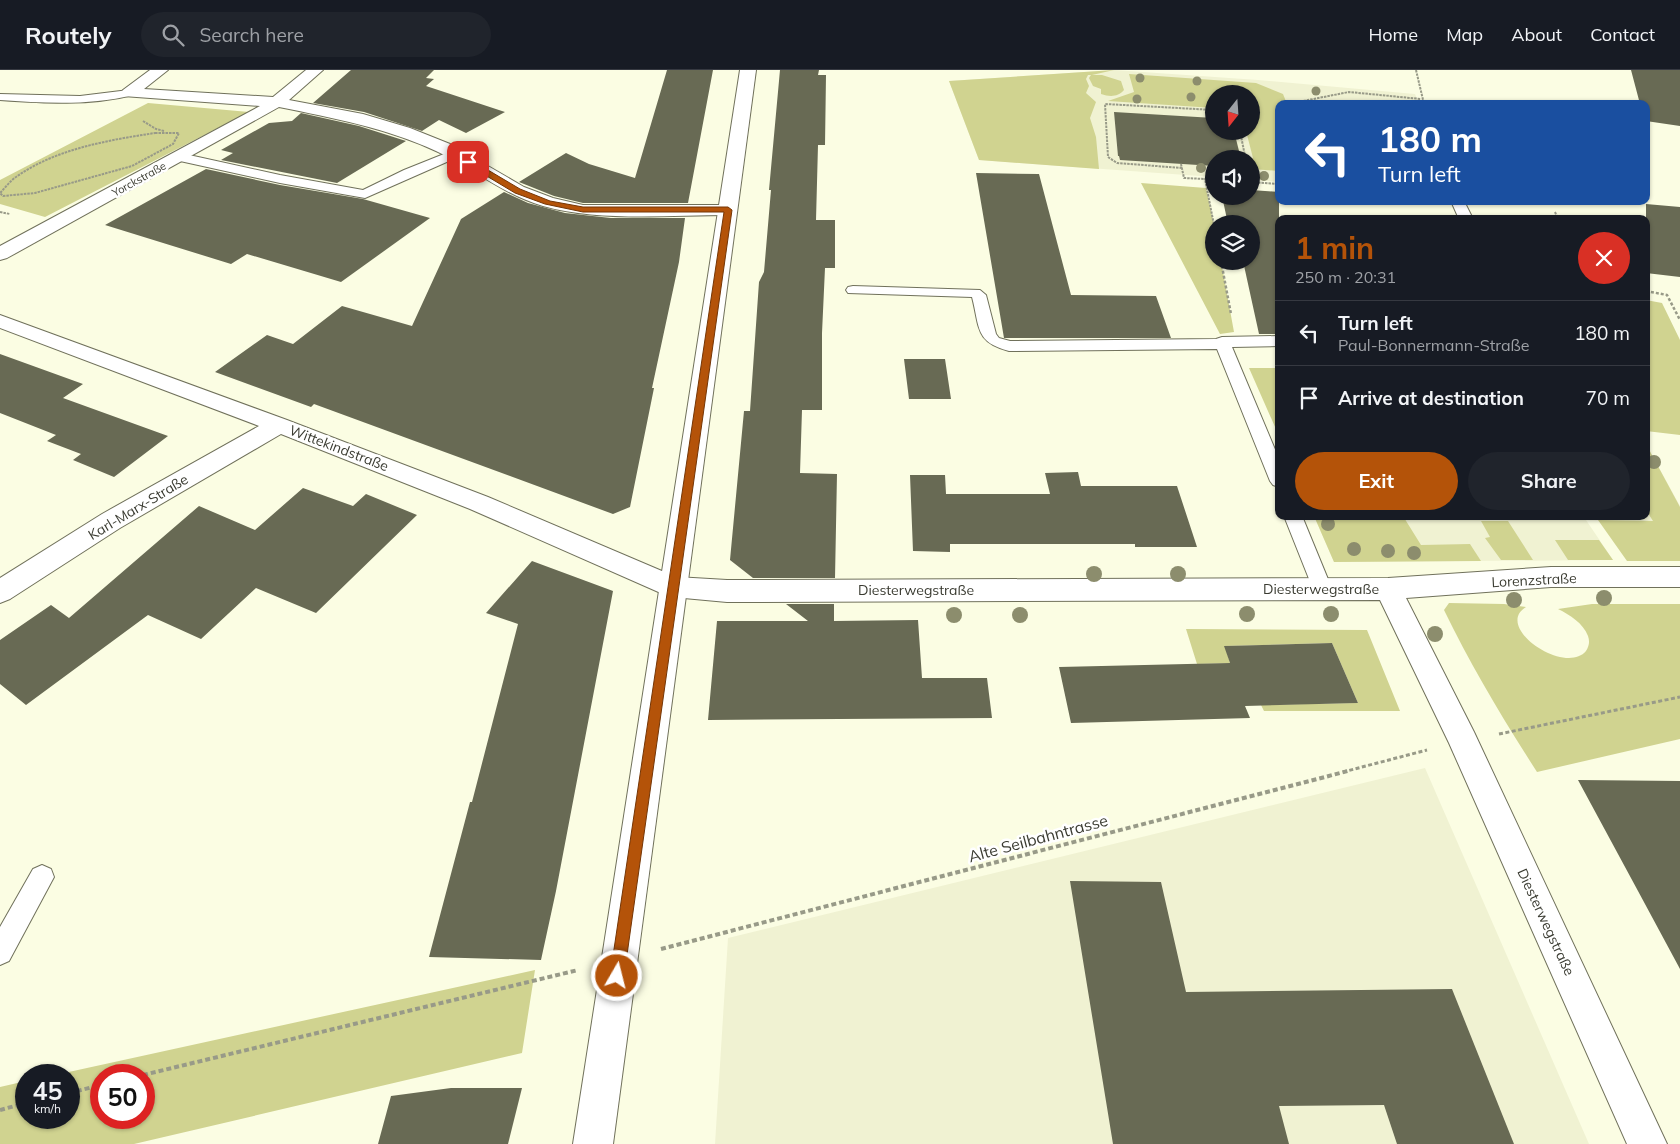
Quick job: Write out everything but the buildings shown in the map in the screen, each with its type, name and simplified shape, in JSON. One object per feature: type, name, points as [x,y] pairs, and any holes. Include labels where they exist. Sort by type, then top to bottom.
[{"type":"street","points":[[129,93],[160,70]]},
{"type":"street","name":"Yorckstraße","points":[[0,254],[180,157],[277,102],[315,70]]},
{"type":"street","points":[[593,1144],[748,70]]},
{"type":"street","points":[[129,93],[277,102],[330,111],[371,121],[404,131],[454,154],[518,191],[548,202],[583,210],[728,210]]},
{"type":"street","name":"Wittekindstraße","points":[[0,321],[279,425],[479,503],[673,587]]},
{"type":"street","name":"Karl-Marx-Straße","points":[[0,592],[111,522],[279,425]]},
{"type":"street","name":"Lorenzstraße","points":[[1388,589],[1551,577],[1680,577]]},
{"type":"street","name":"Diesterwegstraße","points":[[673,587],[727,591],[1388,589],[1463,741],[1647,1144]]},
{"type":"lane","points":[[0,97],[56,100],[98,99],[129,93]]},
{"type":"lane","points":[[180,157],[280,180],[365,194],[408,173],[454,154]]},
{"type":"lane","points":[[853,290],[975,293],[979,295],[989,335],[994,341],[1009,346],[1275,341]]},
{"type":"lane","points":[[1230,343],[1275,470]]},
{"type":"lane","points":[[1295,520],[1322,589]]},
{"type":"lane","points":[[0,952],[42,877]]},
{"type":"path","points":[[1303,100],[1349,92],[1421,99],[1416,70]]},
{"type":"path","points":[[1182,168],[1117,163],[1108,157],[1105,104],[1205,110]]},
{"type":"path","points":[[141,120],[156,129],[180,133]]},
{"type":"path","points":[[155,132],[180,133],[173,144],[132,166],[34,194],[3,196],[0,193],[16,177],[50,159],[123,137],[155,132]]},
{"type":"path","points":[[1181,164],[1184,178],[1205,179]]},
{"type":"path","points":[[1260,183],[1275,184]]},
{"type":"path","points":[[1222,270],[1230,343]]},
{"type":"path","points":[[1650,292],[1667,295],[1680,320]]},
{"type":"path","name":"Alte Seilbahntrasse","points":[[155,1072],[619,960],[1463,741],[1680,698]]},
{"type":"path","points":[[0,1110],[15,1106]]},
{"type":"shaded area","points":[[1114,70],[1415,94],[1417,100],[1275,100],[1275,182],[1260,181],[1260,150],[1205,150],[1205,176],[979,160],[949,81]]},
{"type":"shaded area","points":[[1650,451],[1680,506],[1680,522],[1586,520],[1650,520]]},
{"type":"shaded area","points":[[1316,520],[1586,520],[1613,560],[1334,562]]},
{"type":"shaded area","points":[[1425,768],[1589,1144],[715,1144],[728,938]]},
{"type":"green space","points":[[1114,70],[1092,75],[1102,75],[1121,81],[1124,90],[1116,95],[1101,94],[1101,89],[1093,86],[1089,78],[1091,75],[1088,75],[1086,79],[1089,86],[1086,93],[1096,102],[1090,118],[1096,137],[1099,169],[979,160],[949,81]]},
{"type":"green space","points":[[1129,74],[1256,83],[1283,94],[1285,100],[1275,100],[1275,171],[1260,170],[1260,150],[1251,150],[1248,140],[1260,140],[1260,85],[1205,85],[1205,107],[1108,101],[1134,92]]},
{"type":"green space","points":[[148,103],[249,112],[45,217],[0,204],[0,180]]},
{"type":"green space","points":[[1141,183],[1205,188],[1205,205],[1210,205],[1212,215],[1205,215],[1205,270],[1223,270],[1234,332],[1220,334]]},
{"type":"green space","points":[[1650,301],[1662,303],[1680,340],[1680,435],[1650,431]]},
{"type":"green space","points":[[1249,368],[1275,368],[1275,427]]},
{"type":"green space","points":[[1650,451],[1680,507],[1680,561],[1627,561],[1598,520],[1653,521],[1650,516]]},
{"type":"green space","points":[[1316,520],[1405,520],[1421,545],[1470,544],[1481,561],[1334,562]]},
{"type":"green space","points":[[1481,521],[1508,521],[1533,560],[1501,560],[1485,538],[1490,537]]},
{"type":"green space","points":[[1555,540],[1599,540],[1613,560],[1568,560]]},
{"type":"green space","points":[[1449,603],[1504,604],[1526,607],[1518,616],[1518,626],[1525,636],[1536,646],[1549,653],[1563,657],[1576,657],[1586,651],[1589,640],[1586,631],[1579,623],[1558,609],[1592,604],[1680,604],[1680,739],[1537,772],[1488,692],[1454,631],[1444,610]]},
{"type":"green space","points":[[1186,629],[1367,630],[1400,711],[1264,711],[1261,705],[1358,703],[1332,643],[1225,646],[1230,663],[1197,664]]},
{"type":"green space","points":[[535,970],[522,1053],[134,1144],[0,1144],[0,1087],[15,1084],[15,1129],[80,1129],[80,1070],[90,1067],[90,1129],[155,1129],[155,1064],[105,1064]]},
{"type":"route","points":[[468,162],[518,191],[548,202],[583,210],[728,210],[617,976]]}]
